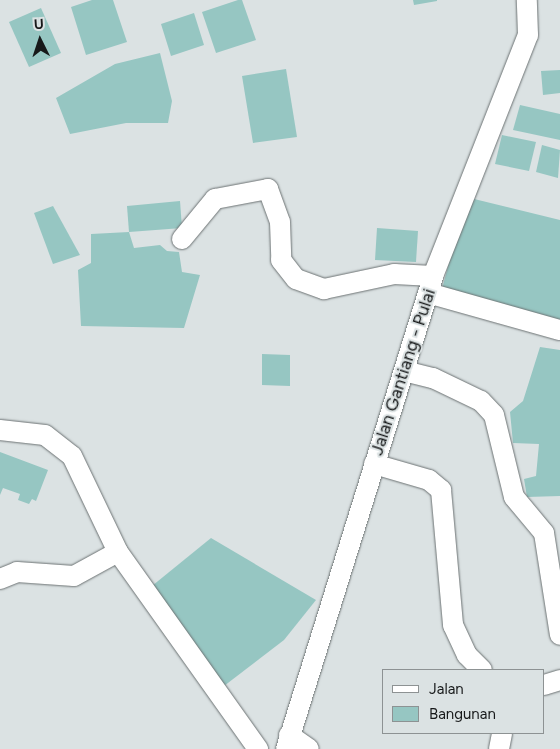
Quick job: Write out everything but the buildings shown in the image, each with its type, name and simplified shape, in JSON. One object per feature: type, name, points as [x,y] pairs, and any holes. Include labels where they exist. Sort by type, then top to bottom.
[{"type":"street","name":"Jalan Gantiang - Pulai","points":[[288,742],[431,285],[525,42],[530,14],[527,0]]},
{"type":"street","points":[[182,239],[216,199],[250,189],[268,189],[280,222],[281,260],[296,279],[324,289],[394,274],[560,330]]},
{"type":"street","points":[[404,371],[433,378],[481,401],[494,415],[514,497],[544,533],[560,635]]},
{"type":"street","points":[[0,430],[44,435],[72,456],[118,552],[258,749]]},
{"type":"street","points":[[374,464],[429,480],[441,490],[453,625],[467,655],[481,669]]},
{"type":"street","points":[[0,579],[17,572],[74,576],[118,552]]},
{"type":"street","points":[[545,686],[560,680]]},
{"type":"street","points":[[499,749],[502,734]]},
{"type":"street","points":[[288,742],[309,749]]}]
